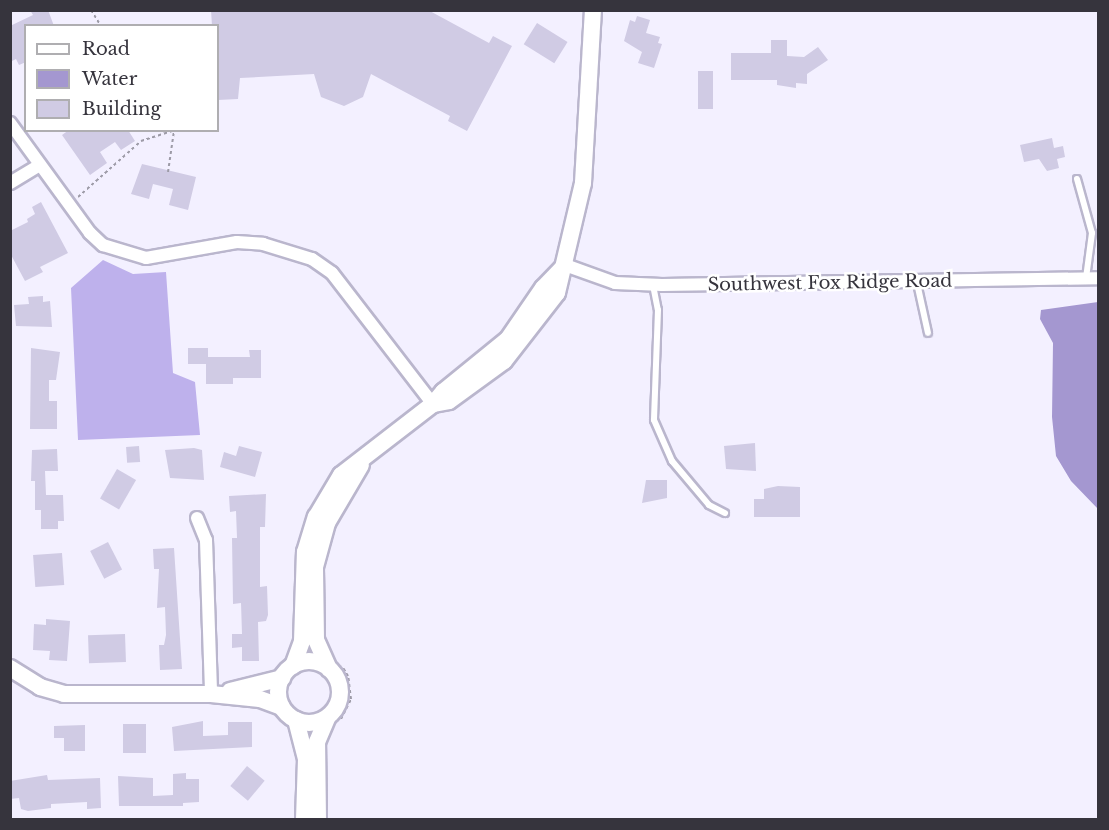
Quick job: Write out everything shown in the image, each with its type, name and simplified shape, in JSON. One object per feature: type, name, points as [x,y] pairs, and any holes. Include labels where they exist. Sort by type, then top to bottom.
[{"type":"main road","points":[[282,707],[279,687],[302,641],[301,567],[310,534],[324,500],[341,475],[371,449],[433,404],[443,392],[508,339],[543,288],[565,265],[584,183],[593,10]]},
{"type":"main road","points":[[318,819],[317,742],[330,723],[340,694],[334,666],[316,640],[313,603],[317,557],[327,523],[371,449]]},
{"type":"main road","points":[[211,694],[287,672],[311,662],[334,666]]},
{"type":"main road","points":[[10,668],[40,687],[64,694],[211,694],[260,699],[282,707],[296,720],[330,723]]},
{"type":"main road","points":[[296,720],[306,759],[304,819]]},
{"type":"street","points":[[10,123],[97,240],[125,255],[146,258],[173,255],[237,242],[271,246],[312,259],[332,273],[433,404]]},
{"type":"street","points":[[10,183],[40,165]]},
{"type":"street","name":"Southwest Fox Ridge Road","points":[[565,265],[615,283],[653,285],[917,283],[1092,278]]},
{"type":"street","points":[[197,518],[206,540],[211,694]]},
{"type":"lane","points":[[1077,179],[1095,233],[1092,278]]},
{"type":"lane","points":[[917,283],[928,333]]},
{"type":"lane","points":[[653,285],[658,310],[654,420],[672,460],[709,505],[725,513]]},
{"type":"path","points":[[91,10],[100,24]]},
{"type":"path","points":[[68,203],[105,176],[141,141],[168,132]]},
{"type":"path","points":[[168,172],[174,132]]},
{"type":"path","points":[[330,723],[351,699],[348,676],[334,666]]},
{"type":"shaded area","points":[[103,260],[133,274],[166,272],[173,373],[195,382],[200,435],[78,440],[71,288]]},
{"type":"water","points":[[1098,302],[1098,509],[1071,481],[1056,456],[1052,417],[1053,343],[1040,319],[1041,310]]},
{"type":"building","points":[[30,10],[48,10],[53,24],[24,24],[24,63],[19,65],[16,59],[10,62],[10,26],[33,15]]},
{"type":"building","points":[[211,10],[428,10],[489,43],[493,36],[512,46],[467,131],[448,121],[450,116],[371,74],[363,97],[344,106],[321,97],[314,74],[240,78],[238,99],[219,100],[219,24],[212,24]]},
{"type":"building","points":[[637,16],[650,20],[646,33],[660,37],[658,43],[662,44],[654,68],[638,63],[642,52],[624,41],[630,20],[635,22]]},
{"type":"building","points":[[537,23],[568,42],[554,63],[524,44]]},
{"type":"building","points":[[771,40],[787,40],[787,56],[804,57],[818,47],[828,60],[807,74],[807,84],[796,83],[796,88],[777,85],[777,80],[731,80],[731,53],[771,53]]},
{"type":"building","points":[[698,71],[713,71],[713,109],[698,109]]},
{"type":"building","points":[[66,132],[129,132],[135,141],[121,150],[115,142],[100,152],[107,163],[90,175],[62,135]]},
{"type":"building","points":[[1052,138],[1054,148],[1063,146],[1065,157],[1057,159],[1059,168],[1047,171],[1039,159],[1024,162],[1020,145]]},
{"type":"building","points":[[142,164],[196,177],[188,210],[169,205],[173,189],[153,184],[149,199],[131,194]]},
{"type":"building","points":[[41,202],[68,253],[40,267],[43,272],[25,281],[10,253],[10,231],[28,222],[27,219],[35,214],[32,207]]},
{"type":"building","points":[[43,296],[43,302],[50,301],[52,327],[16,326],[14,305],[29,304],[28,297]]},
{"type":"building","points":[[31,348],[60,352],[56,380],[49,380],[49,401],[57,401],[57,429],[30,429]]},
{"type":"building","points":[[188,348],[208,348],[208,357],[250,357],[249,350],[261,350],[261,378],[233,378],[233,384],[206,384],[206,364],[188,364]]},
{"type":"building","points":[[755,443],[756,471],[726,469],[724,446]]},
{"type":"building","points":[[139,446],[140,462],[127,463],[126,447]]},
{"type":"building","points":[[239,446],[262,452],[255,477],[220,467],[224,452],[236,456]]},
{"type":"building","points":[[194,448],[202,450],[204,480],[170,478],[165,450]]},
{"type":"building","points":[[57,449],[58,471],[45,471],[46,495],[63,495],[64,521],[58,521],[58,529],[41,529],[41,510],[35,510],[35,481],[31,481],[32,450]]},
{"type":"building","points":[[117,469],[136,480],[119,509],[100,498]]},
{"type":"building","points":[[646,480],[667,480],[667,498],[642,503]]},
{"type":"building","points":[[778,486],[800,487],[800,517],[754,517],[754,499],[764,499],[764,489]]},
{"type":"building","points":[[266,494],[265,527],[260,527],[260,587],[267,586],[268,615],[266,621],[258,622],[259,661],[242,661],[242,647],[232,648],[232,634],[242,634],[241,603],[233,604],[232,538],[237,538],[236,511],[230,512],[229,496]]},
{"type":"building","points":[[108,542],[122,570],[104,579],[90,551]]},
{"type":"building","points":[[174,548],[182,669],[160,670],[159,645],[164,645],[166,635],[165,607],[157,608],[159,569],[154,569],[153,549]]},
{"type":"building","points":[[62,553],[64,585],[35,587],[33,555]]},
{"type":"building","points":[[46,619],[70,621],[67,661],[49,660],[50,651],[33,650],[34,624],[46,625]]},
{"type":"building","points":[[125,634],[126,662],[89,663],[88,635]]},
{"type":"building","points":[[203,721],[203,736],[228,735],[228,722],[252,722],[252,747],[174,751],[172,727]]},
{"type":"building","points":[[123,724],[146,724],[146,753],[123,753]]},
{"type":"building","points":[[85,725],[85,751],[64,751],[64,738],[54,738],[54,726]]},
{"type":"building","points":[[247,766],[265,781],[248,801],[230,786]]},
{"type":"building","points":[[186,773],[186,779],[199,779],[199,802],[183,803],[183,806],[119,806],[118,776],[153,778],[153,796],[173,795],[173,774]]},
{"type":"building","points":[[47,775],[48,780],[100,778],[101,808],[87,809],[87,802],[51,804],[51,808],[28,811],[21,809],[19,798],[10,799],[10,781]]}]
